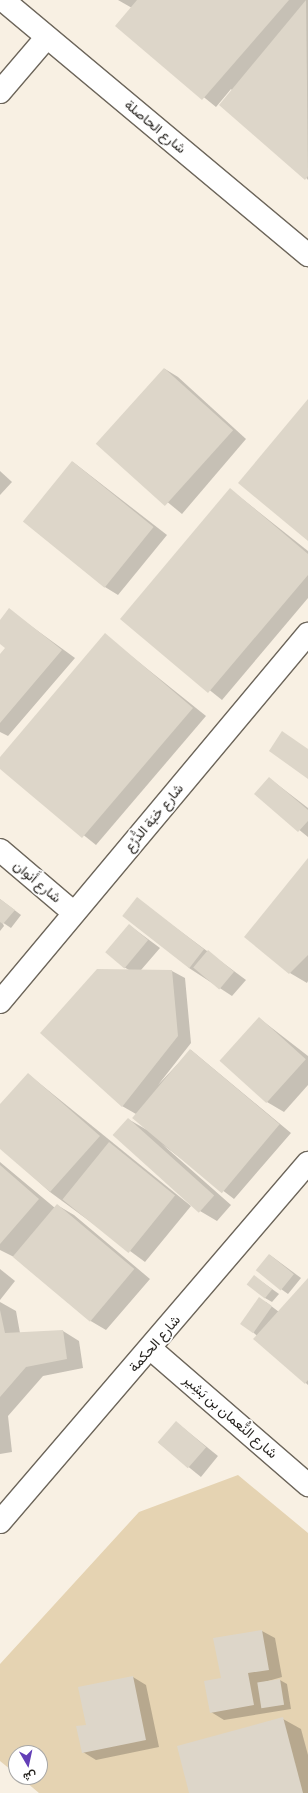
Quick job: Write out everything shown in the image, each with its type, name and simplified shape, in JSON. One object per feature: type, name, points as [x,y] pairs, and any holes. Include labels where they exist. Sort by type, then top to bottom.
[{"type":"street","name":"شارع الحاصلة","points":[[3,0],[308,255]]},
{"type":"street","points":[[0,92],[47,37]]},
{"type":"street","name":"شارع خبَة الدُّرُع","points":[[0,1002],[308,634]]},
{"type":"street","name":"شارع أَنوان","points":[[0,850],[74,913]]},
{"type":"street","name":"شارع الحكمة","points":[[0,1522],[151,1349],[308,1163]]},
{"type":"street","name":"شارع النُّعمان بن بَشِير","points":[[151,1349],[308,1485]]},
{"type":"shaded area","points":[[238,1475],[308,1533],[308,1793],[39,1793],[30,1785],[48,1785],[48,1745],[8,1745],[8,1768],[0,1761],[0,1664],[139,1512]]},
{"type":"building","points":[[137,0],[289,0],[202,100],[115,26]]},
{"type":"building","points":[[306,0],[308,176],[305,180],[219,105]]},
{"type":"building","points":[[164,368],[233,430],[165,506],[96,444]]},
{"type":"building","points":[[308,399],[308,541],[238,483]]},
{"type":"building","points":[[72,461],[154,527],[105,588],[23,522]]},
{"type":"building","points":[[230,488],[308,554],[308,575],[208,693],[120,619]]},
{"type":"building","points":[[9,608],[62,650],[0,723],[0,654],[5,648],[0,644],[0,620]]},
{"type":"building","points":[[105,633],[193,708],[82,838],[0,769],[0,757]]},
{"type":"building","points":[[282,731],[308,749],[308,779],[269,751]]},
{"type":"building","points":[[269,777],[308,810],[308,821],[298,832],[254,794]]},
{"type":"building","points":[[308,858],[308,955],[289,974],[244,937]]},
{"type":"building","points":[[137,897],[204,949],[189,968],[122,916]]},
{"type":"building","points":[[0,899],[15,910],[3,924],[0,922]]},
{"type":"building","points":[[129,924],[148,940],[124,968],[105,952]]},
{"type":"building","points":[[208,950],[234,972],[219,989],[193,968]]},
{"type":"building","points":[[97,969],[172,970],[178,1036],[122,1107],[40,1033]]},
{"type":"building","points":[[259,1017],[306,1059],[266,1103],[220,1061]]},
{"type":"building","points":[[190,1049],[280,1124],[222,1193],[132,1118]]},
{"type":"building","points":[[28,1073],[100,1136],[50,1192],[0,1149],[0,1104]]},
{"type":"building","points":[[128,1118],[214,1196],[199,1213],[113,1135]]},
{"type":"building","points":[[109,1142],[175,1195],[128,1253],[62,1200]]},
{"type":"building","points":[[0,1165],[39,1199],[0,1244]]},
{"type":"building","points":[[57,1204],[134,1269],[90,1322],[13,1257]]},
{"type":"building","points":[[269,1254],[294,1274],[281,1290],[256,1270]]},
{"type":"building","points":[[254,1275],[272,1289],[265,1299],[247,1284]]},
{"type":"building","points":[[308,1278],[308,1380],[305,1384],[253,1339]]},
{"type":"building","points":[[259,1297],[272,1306],[253,1333],[240,1324]]},
{"type":"building","points":[[0,1310],[5,1333],[63,1330],[67,1359],[26,1367],[0,1397]]},
{"type":"building","points":[[176,1421],[206,1447],[188,1468],[158,1442]]},
{"type":"building","points":[[262,1630],[269,1670],[248,1673],[254,1705],[210,1713],[204,1681],[221,1678],[213,1638]]},
{"type":"building","points":[[133,1676],[146,1740],[82,1753],[76,1726],[86,1725],[78,1687]]},
{"type":"building","points":[[280,1679],[284,1705],[261,1708],[257,1683]]},
{"type":"building","points":[[283,1717],[303,1793],[189,1793],[177,1746]]}]
